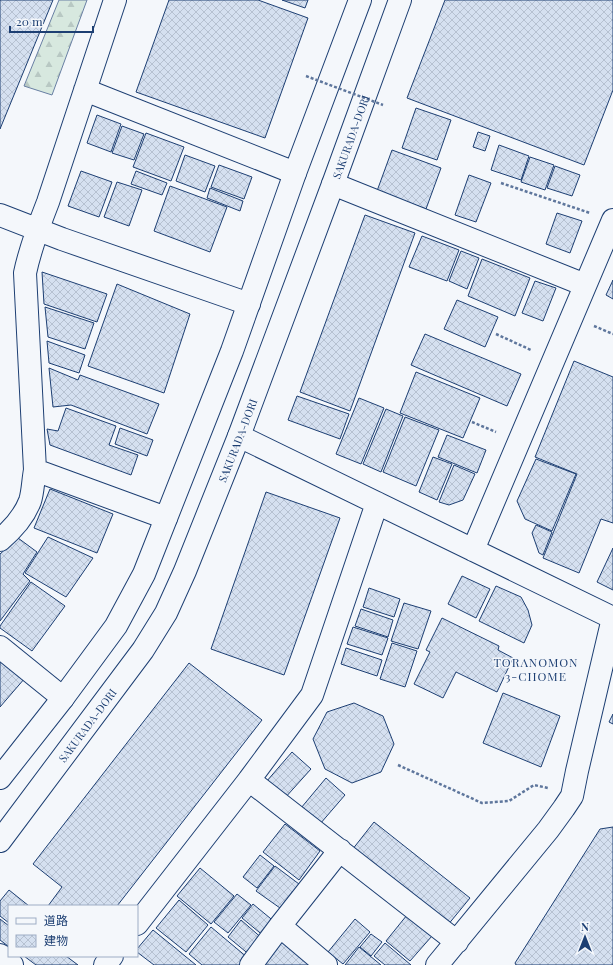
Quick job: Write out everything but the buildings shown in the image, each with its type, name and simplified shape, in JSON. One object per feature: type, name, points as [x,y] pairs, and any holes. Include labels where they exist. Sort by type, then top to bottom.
[{"type":"main road","points":[[0,540],[21,519],[30,500],[35,470],[25,273],[27,262],[115,0]]},
{"type":"main road","points":[[0,778],[63,698],[116,626],[144,574],[232,352],[295,173],[360,0]]},
{"type":"main road","name":"SAKURADA-DORI","points":[[0,841],[143,650],[166,613],[185,571],[239,436],[400,0]]},
{"type":"main road","points":[[85,90],[295,173]]},
{"type":"main road","points":[[333,184],[585,285]]},
{"type":"main road","points":[[0,215],[38,230],[248,304]]},
{"type":"main road","points":[[473,550],[585,285],[604,217]]},
{"type":"main road","points":[[239,436],[613,618],[572,796],[548,830],[438,965]]},
{"type":"main road","points":[[35,470],[166,518]]},
{"type":"main road","points":[[138,923],[249,780],[312,695],[377,504]]},
{"type":"main road","points":[[0,647],[63,698]]},
{"type":"main road","points":[[249,780],[457,942]]},
{"type":"main road","points":[[251,965],[340,850]]},
{"type":"main road","points":[[280,926],[326,965]]},
{"type":"main road","points":[[0,956],[12,965]]},
{"type":"main road","points":[[105,965],[111,957]]},
{"type":"path","points":[[306,76],[383,105]]},
{"type":"path","points":[[501,182],[604,217]]},
{"type":"path","points":[[592,325],[613,334]]},
{"type":"path","points":[[496,334],[536,352]]},
{"type":"path","points":[[472,422],[500,434]]},
{"type":"path","points":[[398,765],[482,803],[509,801],[534,785],[554,789]]},
{"type":"green space","points":[[59,0],[87,0],[52,95],[24,86]]},
{"type":"district","name":"TORANOMON 3-CHOME","points":[[536,669]]}]
